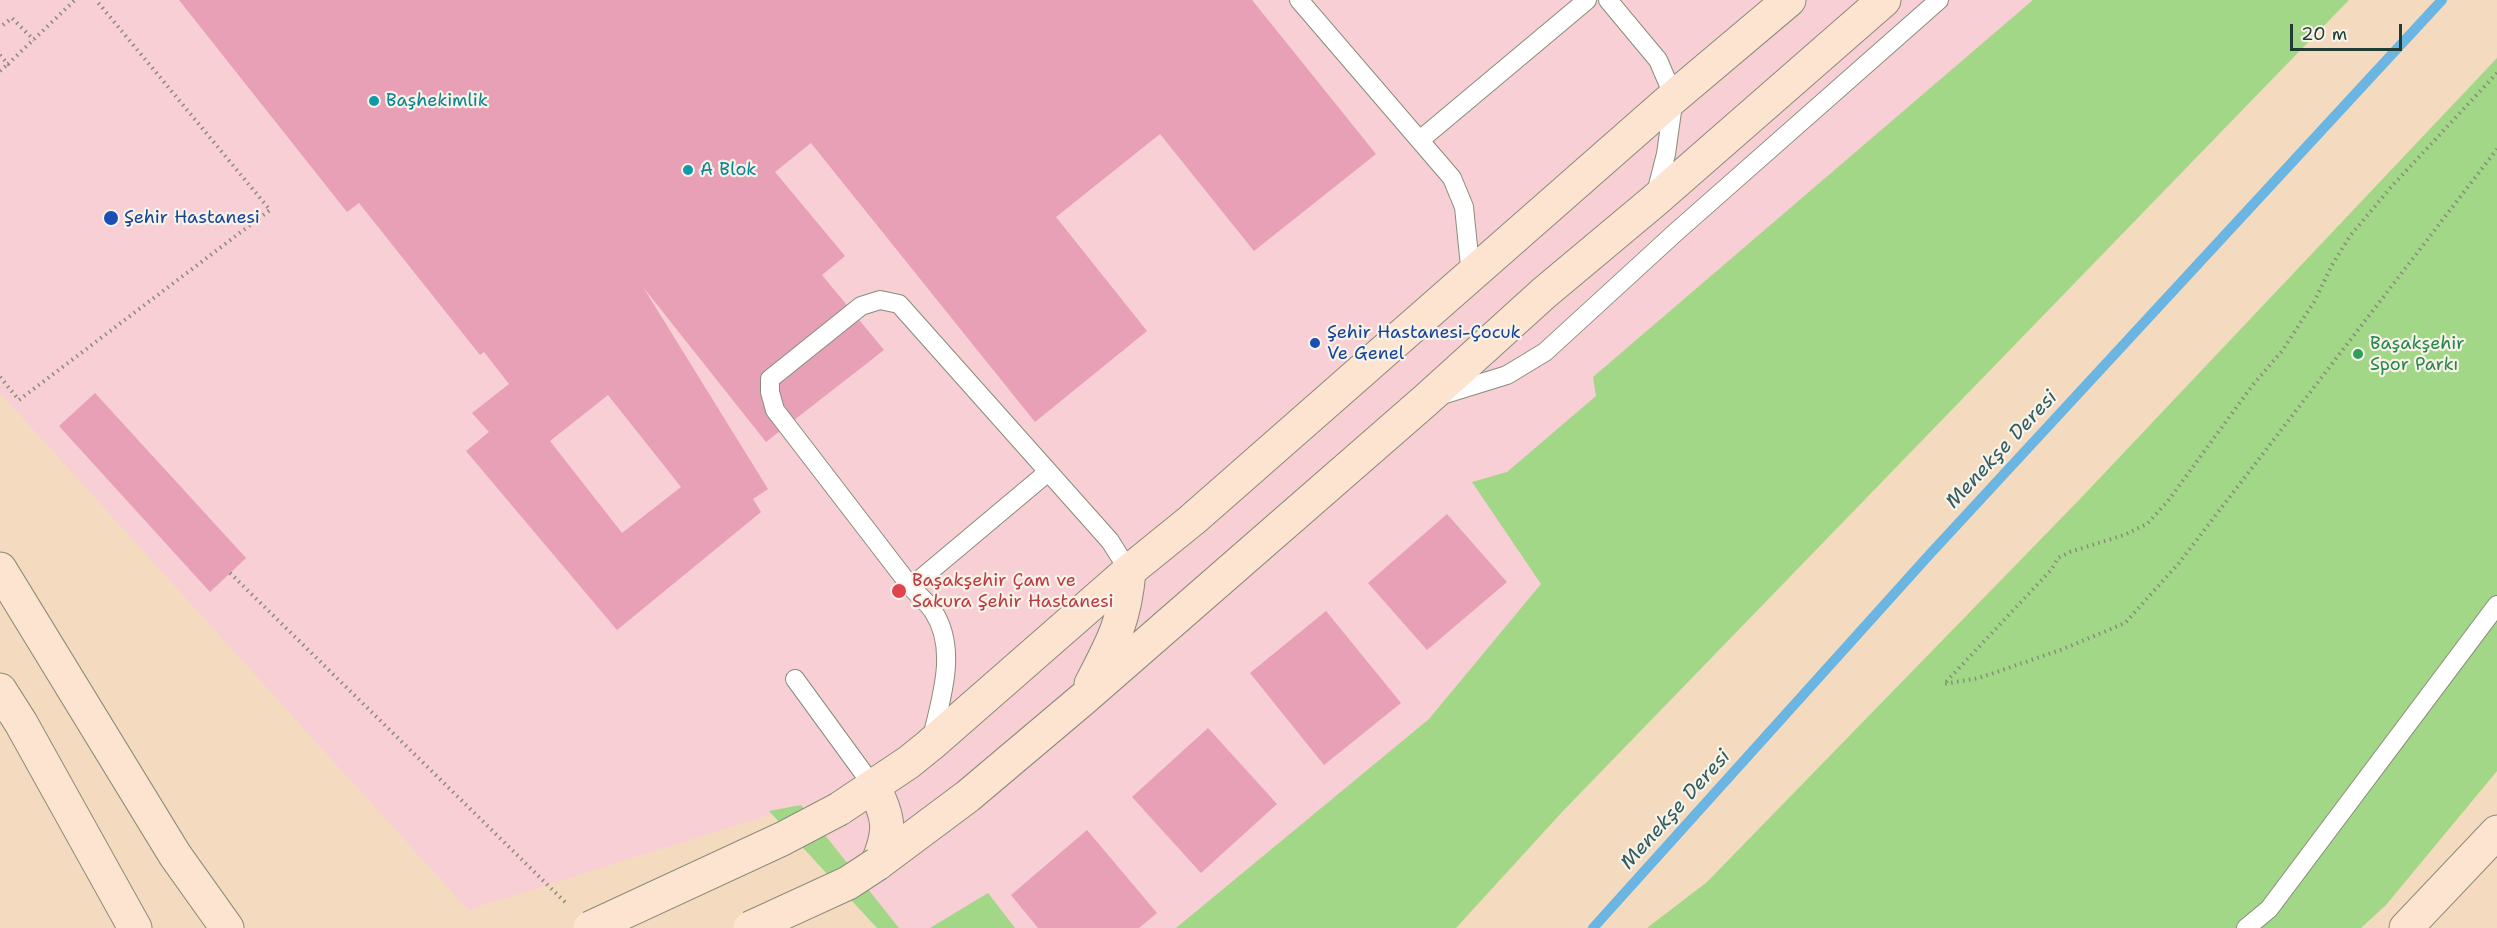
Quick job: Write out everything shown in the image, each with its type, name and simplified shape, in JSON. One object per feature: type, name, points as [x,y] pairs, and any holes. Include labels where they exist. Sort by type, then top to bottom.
[{"type":"street","points":[[590,928],[782,839],[839,809],[930,745],[1129,571],[1192,520],[1674,97],[1789,0]]},
{"type":"street","points":[[750,928],[848,883],[968,796],[1083,699],[1426,400],[1545,293],[1884,0]]},
{"type":"street","points":[[0,570],[175,855],[227,928]]},
{"type":"street","points":[[1083,699],[1120,625],[1129,571]]},
{"type":"street","points":[[0,690],[21,723],[135,928]]},
{"type":"street","points":[[873,786],[883,805],[888,828],[877,864]]},
{"type":"street","points":[[2406,928],[2497,832]]},
{"type":"street","points":[[112,888],[114,928]]},
{"type":"lane","points":[[1299,0],[1452,178],[1464,207],[1471,276]]},
{"type":"lane","points":[[1420,141],[1587,0]]},
{"type":"lane","points":[[1608,0],[1658,60],[1674,97],[1666,153],[1654,201]]},
{"type":"lane","points":[[1426,400],[1507,375],[1545,351],[1939,0]]},
{"type":"lane","points":[[930,745],[946,678],[944,641],[933,612],[911,587],[775,411],[770,392],[770,379],[861,306],[880,300],[899,304],[1110,541],[1129,571]]},
{"type":"lane","points":[[911,587],[1048,472]]},
{"type":"lane","points":[[2246,928],[2269,909],[2497,605]]},
{"type":"lane","points":[[795,679],[873,786]]},
{"type":"lane","points":[[2269,909],[2271,928]]},
{"type":"path","points":[[0,71],[75,0]]},
{"type":"path","points":[[0,377],[19,400],[270,210],[96,0]]},
{"type":"path","points":[[3,26],[12,18],[34,40]]},
{"type":"path","points":[[0,55],[8,64]]},
{"type":"path","points":[[2497,73],[2392,186],[2350,236],[2332,265],[2314,302],[2282,351],[2252,386],[2168,501],[2147,524],[2124,535],[2084,547],[2058,558],[2050,570],[1944,684],[1979,678],[2063,649],[2125,623],[2179,563],[2497,148]]},
{"type":"path","points":[[230,573],[566,903]]},
{"type":"shaded area","name":"Başakşehir Çam ve Sakura Şehir Hastanesi","points":[[0,0],[2167,0],[1286,928],[899,928],[800,805],[468,910],[0,393]]},
{"type":"green space","points":[[2033,0],[2349,0],[1563,811],[1456,928],[1176,928],[1429,719],[1541,584],[1472,482],[1507,472],[1596,396],[1593,377]]},
{"type":"green space","name":"Başakşehir Spor Parkı","points":[[2497,58],[2497,771],[2386,905],[2361,928],[1647,928],[1707,882],[2079,500]]},
{"type":"green space","points":[[801,805],[899,928],[877,928],[769,811]]},
{"type":"green space","points":[[988,893],[1015,928],[930,928]]},
{"type":"building","points":[[179,0],[1252,0],[1376,154],[1254,251],[1160,134],[1056,217],[1147,331],[1035,422],[811,143],[775,172],[845,256],[822,275],[884,350],[766,442],[643,287],[768,489],[753,499],[761,512],[617,630],[466,451],[489,432],[472,413],[509,384],[484,352],[480,355],[359,203],[347,212]],"holes":[[[608,395],[681,487],[622,533],[550,441]]]},
{"type":"building","points":[[95,393],[246,558],[210,592],[59,426]]},
{"type":"building","points":[[1447,514],[1507,582],[1427,650],[1368,583]]},
{"type":"building","points":[[1326,611],[1401,703],[1324,765],[1250,673]]},
{"type":"building","points":[[1208,728],[1277,804],[1201,873],[1132,797]]},
{"type":"building","points":[[1087,830],[1157,913],[1139,928],[1038,928],[1011,895]]},
{"type":"waterway","name":"Menekşe Deresi","points":[[1593,928],[1930,554],[2442,0]]},
{"type":"place","name":"Başhekimlik","points":[[374,101]]},
{"type":"place","name":"A Blok","points":[[688,170]]},
{"type":"place","name":"Şehir Hastanesi","points":[[111,218]]},
{"type":"place","name":"Şehir Hastanesi-Çocuk Ve Genel","points":[[1315,343]]},
{"type":"place","name":"Başakşehir Spor Parkı","points":[[2358,354]]},
{"type":"place","name":"Başakşehir Çam ve Sakura Şehir Hastanesi","points":[[899,591]]}]
